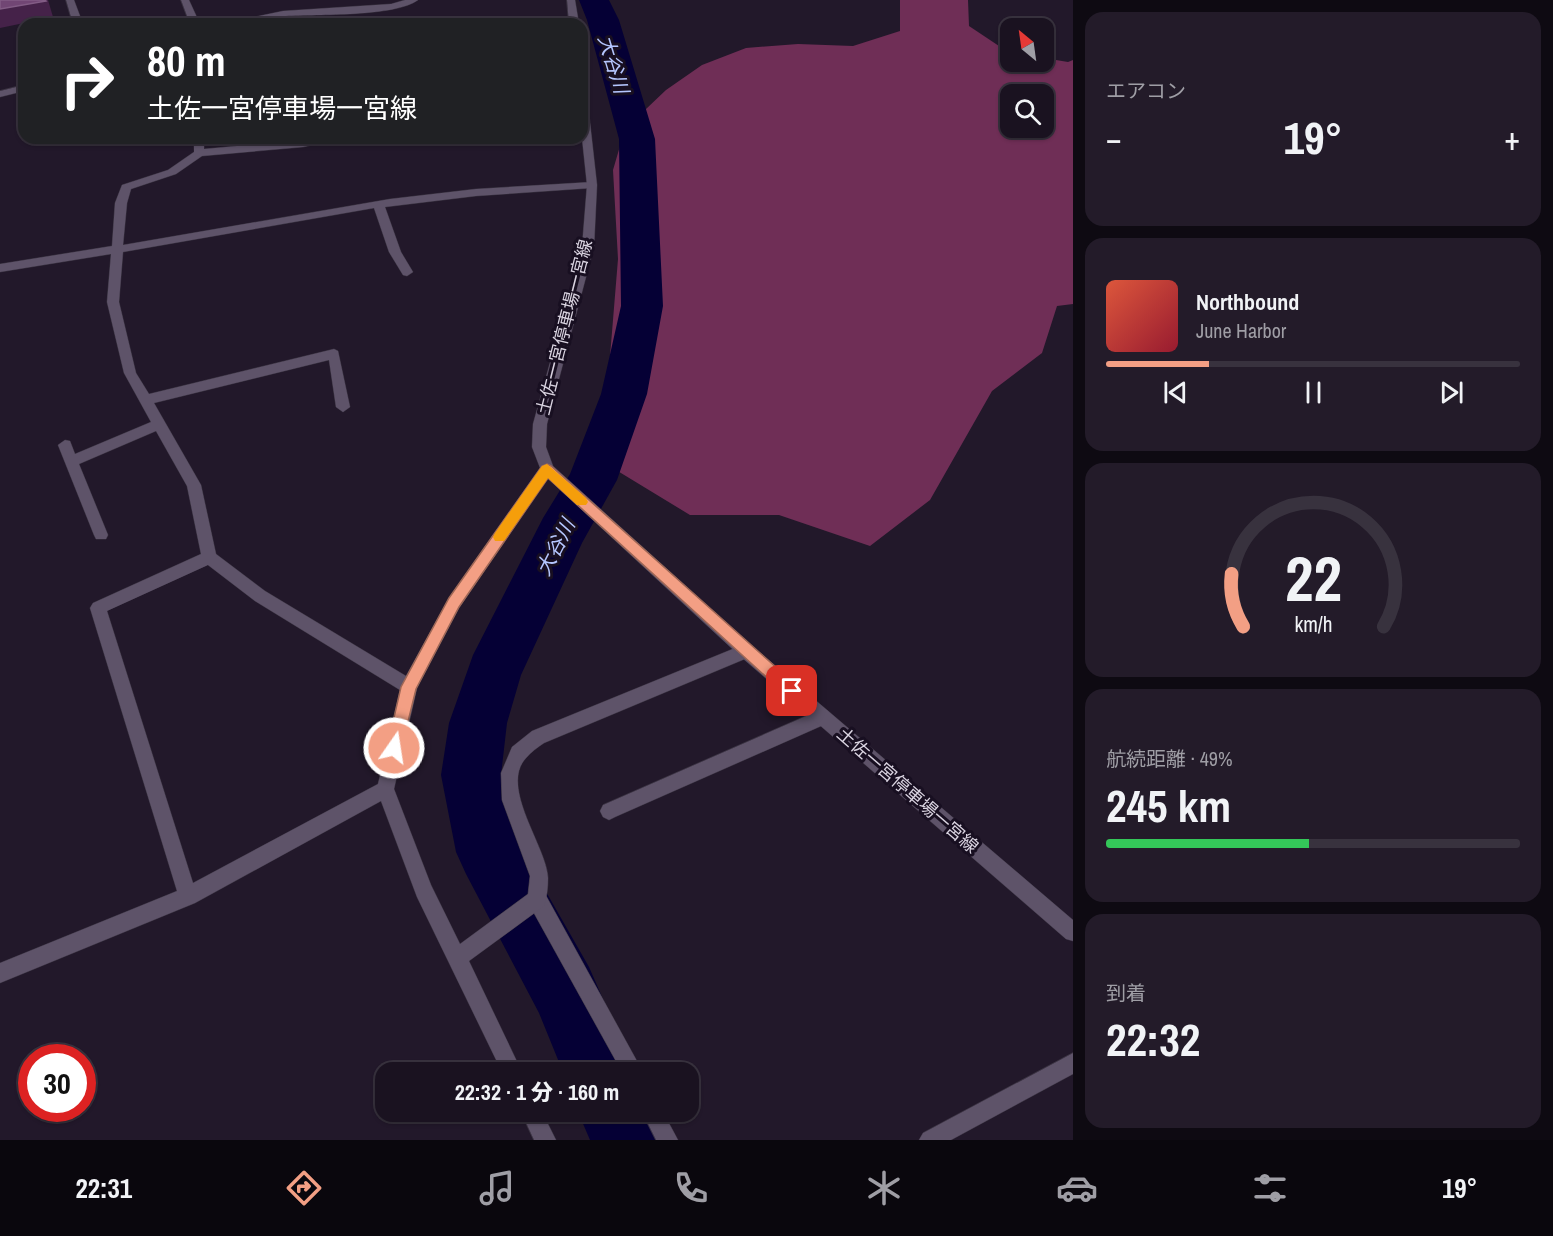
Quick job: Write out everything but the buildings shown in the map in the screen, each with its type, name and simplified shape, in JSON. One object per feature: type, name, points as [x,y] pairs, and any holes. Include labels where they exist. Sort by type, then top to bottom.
[{"type":"street","points":[[70,0],[76,18]]},
{"type":"street","points":[[185,0],[192,18]]},
{"type":"street","points":[[260,18],[326,5],[392,7],[414,0]]},
{"type":"street","points":[[572,0],[574,18]]},
{"type":"street","points":[[0,94],[18,90]]},
{"type":"street","points":[[199,144],[199,153]]},
{"type":"street","points":[[303,144],[199,153],[172,172],[126,187],[120,203],[113,302],[129,373],[194,484],[208,557],[260,596],[409,687]]},
{"type":"street","name":"土佐一宮停車場一宮線","points":[[587,144],[592,185],[588,247],[540,424],[539,447],[548,470],[746,651],[1073,932]]},
{"type":"street","points":[[0,268],[44,259],[116,251],[461,193],[548,190],[592,185]]},
{"type":"street","points":[[379,206],[395,252],[407,272]]},
{"type":"street","points":[[145,400],[334,354],[343,407]]},
{"type":"street","points":[[72,461],[160,424]]},
{"type":"street","points":[[65,445],[101,535]]},
{"type":"street","points":[[507,1062],[424,890],[385,789],[409,687],[454,603],[548,470]]},
{"type":"street","points":[[188,896],[98,608],[208,557]]},
{"type":"street","points":[[627,1062],[537,899],[539,876],[511,800],[510,773],[518,753],[538,737],[746,651]]},
{"type":"street","points":[[609,811],[822,717]]},
{"type":"street","points":[[0,973],[188,896],[385,789]]},
{"type":"street","points":[[457,958],[537,899]]},
{"type":"street","points":[[930,1140],[1073,1064]]},
{"type":"street","points":[[536,1122],[545,1140]]},
{"type":"street","points":[[657,1122],[667,1140]]},
{"type":"shaded area","points":[[900,0],[968,0],[969,26],[1000,47],[1000,72],[1054,72],[1054,60],[1068,62],[1073,60],[1073,304],[1057,306],[1042,353],[992,391],[930,500],[870,546],[779,515],[690,515],[616,470],[606,405],[618,259],[613,170],[625,129],[666,90],[702,65],[746,48],[798,44],[853,46],[900,31]]},
{"type":"waterway","name":"大谷川","points":[[594,0],[603,20],[637,139],[642,306],[624,394],[592,480],[561,533],[493,673],[478,723],[471,775],[488,852],[565,991],[595,1062]]},
{"type":"waterway","name":"大谷川","points":[[619,1122],[627,1140]]},
{"type":"slow traffic","points":[[499,537],[547,469],[582,502]]},
{"type":"route","points":[[394,748],[409,687],[454,603],[547,469],[792,691]]}]
